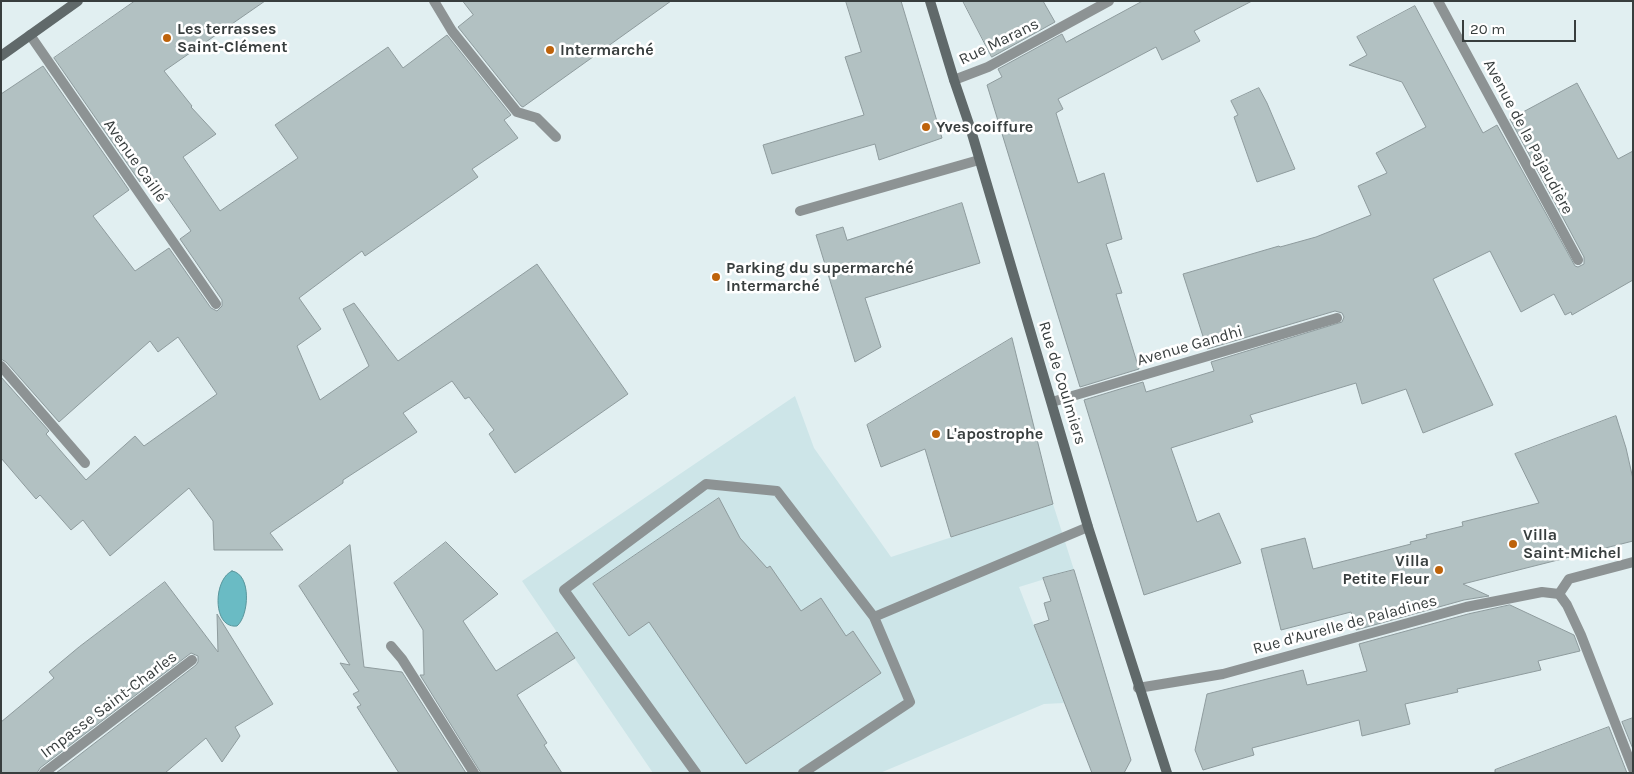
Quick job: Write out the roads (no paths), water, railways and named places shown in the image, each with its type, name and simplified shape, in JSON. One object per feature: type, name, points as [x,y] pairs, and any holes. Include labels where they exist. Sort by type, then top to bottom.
[{"type":"street","points":[[1,56],[78,1]]},
{"type":"street","points":[[434,1],[452,31],[517,112],[537,118],[556,137]]},
{"type":"street","name":"Rue de Coulmiers","points":[[930,1],[970,127],[1088,527],[1138,688],[1167,773]]},
{"type":"street","name":"Rue Marans","points":[[954,80],[988,67],[1109,1]]},
{"type":"street","name":"Avenue de la Pajaudière","points":[[1438,1],[1578,260]]},
{"type":"street","name":"Avenue Caillé","points":[[30,36],[216,304]]},
{"type":"street","points":[[800,211],[979,160]]},
{"type":"street","name":"Avenue Gandhi","points":[[1052,402],[1337,318]]},
{"type":"street","points":[[1,366],[85,463]]},
{"type":"street","points":[[696,773],[564,590],[706,484],[777,492],[874,617],[910,702],[803,773]]},
{"type":"street","points":[[874,617],[1088,527]]},
{"type":"street","points":[[1633,562],[1570,579],[1559,594],[1567,605],[1581,634],[1633,769]]},
{"type":"street","name":"Rue d'Aurelle de Paladines","points":[[1138,688],[1223,674],[1466,607],[1542,592],[1559,594]]},
{"type":"street","points":[[391,646],[402,659],[474,773]]},
{"type":"street","name":"Impasse Saint-Charles","points":[[44,773],[192,660]]},
{"type":"water","points":[[232,571],[243,579],[246,587],[244,614],[237,626],[229,625],[223,620],[219,612],[218,603],[221,583]]},
{"type":"place","name":"Les terrasses Saint-Clément","points":[[167,38]]},
{"type":"place","name":"Intermarché","points":[[550,50]]},
{"type":"place","name":"Yves coiffure","points":[[926,127]]},
{"type":"place","name":"Parking du supermarché Intermarché","points":[[716,277]]},
{"type":"place","name":"L'apostrophe","points":[[936,434]]},
{"type":"place","name":"Villa Saint-Michel","points":[[1513,544]]},
{"type":"place","name":"Villa Petite Fleur","points":[[1439,570]]}]
